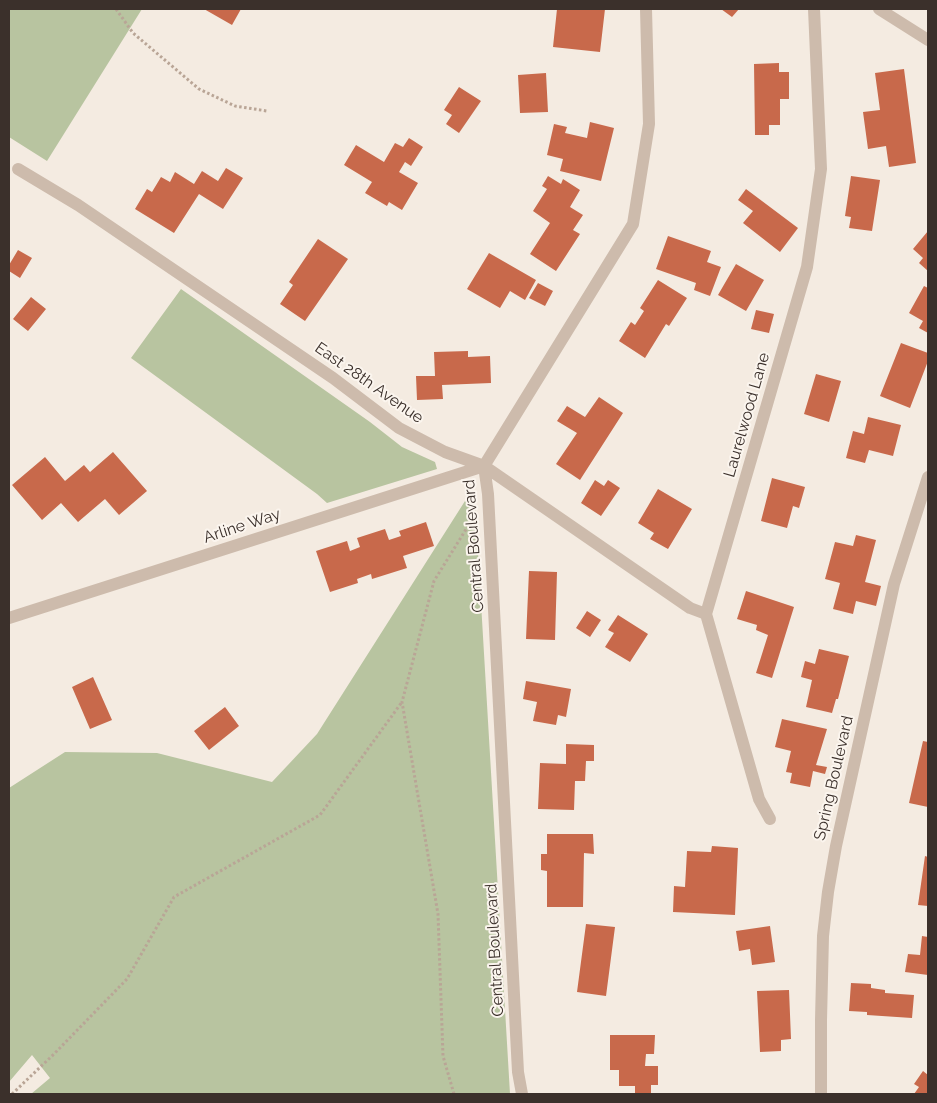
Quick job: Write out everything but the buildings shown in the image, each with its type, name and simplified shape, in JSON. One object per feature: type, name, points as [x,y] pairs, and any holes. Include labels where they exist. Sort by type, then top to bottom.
[{"type":"street","name":"Central Boulevard","points":[[522,1094],[518,1072],[488,494],[484,466],[633,224],[649,124],[646,9]]},
{"type":"street","name":"Laurelwood Lane","points":[[706,614],[807,268],[821,169],[814,9]]},
{"type":"street","points":[[879,9],[928,40]]},
{"type":"street","name":"East 28th Avenue","points":[[18,169],[78,205],[333,378],[399,428],[445,452],[484,466],[690,608],[706,614]]},
{"type":"street","name":"Arline Way","points":[[9,618],[484,466]]},
{"type":"street","name":"Spring Boulevard","points":[[821,1094],[821,1020],[824,936],[828,892],[836,846],[894,584],[928,477]]},
{"type":"street","points":[[706,614],[759,799],[770,818]]},
{"type":"path","points":[[116,9],[133,33],[199,89],[235,106],[267,111]]},
{"type":"path","points":[[12,1094],[61,1048],[127,979],[174,896],[320,815],[402,702],[434,582],[488,494]]},
{"type":"path","points":[[402,702],[438,914],[443,1056],[454,1094]]},
{"type":"green space","points":[[9,9],[142,9],[47,161],[9,137]]},
{"type":"green space","points":[[181,289],[370,422],[402,447],[435,462],[437,469],[327,503],[131,358]]},
{"type":"green space","points":[[465,501],[475,501],[510,1094],[31,1094],[50,1078],[32,1055],[9,1082],[9,788],[65,752],[157,753],[272,782],[317,734]]}]
